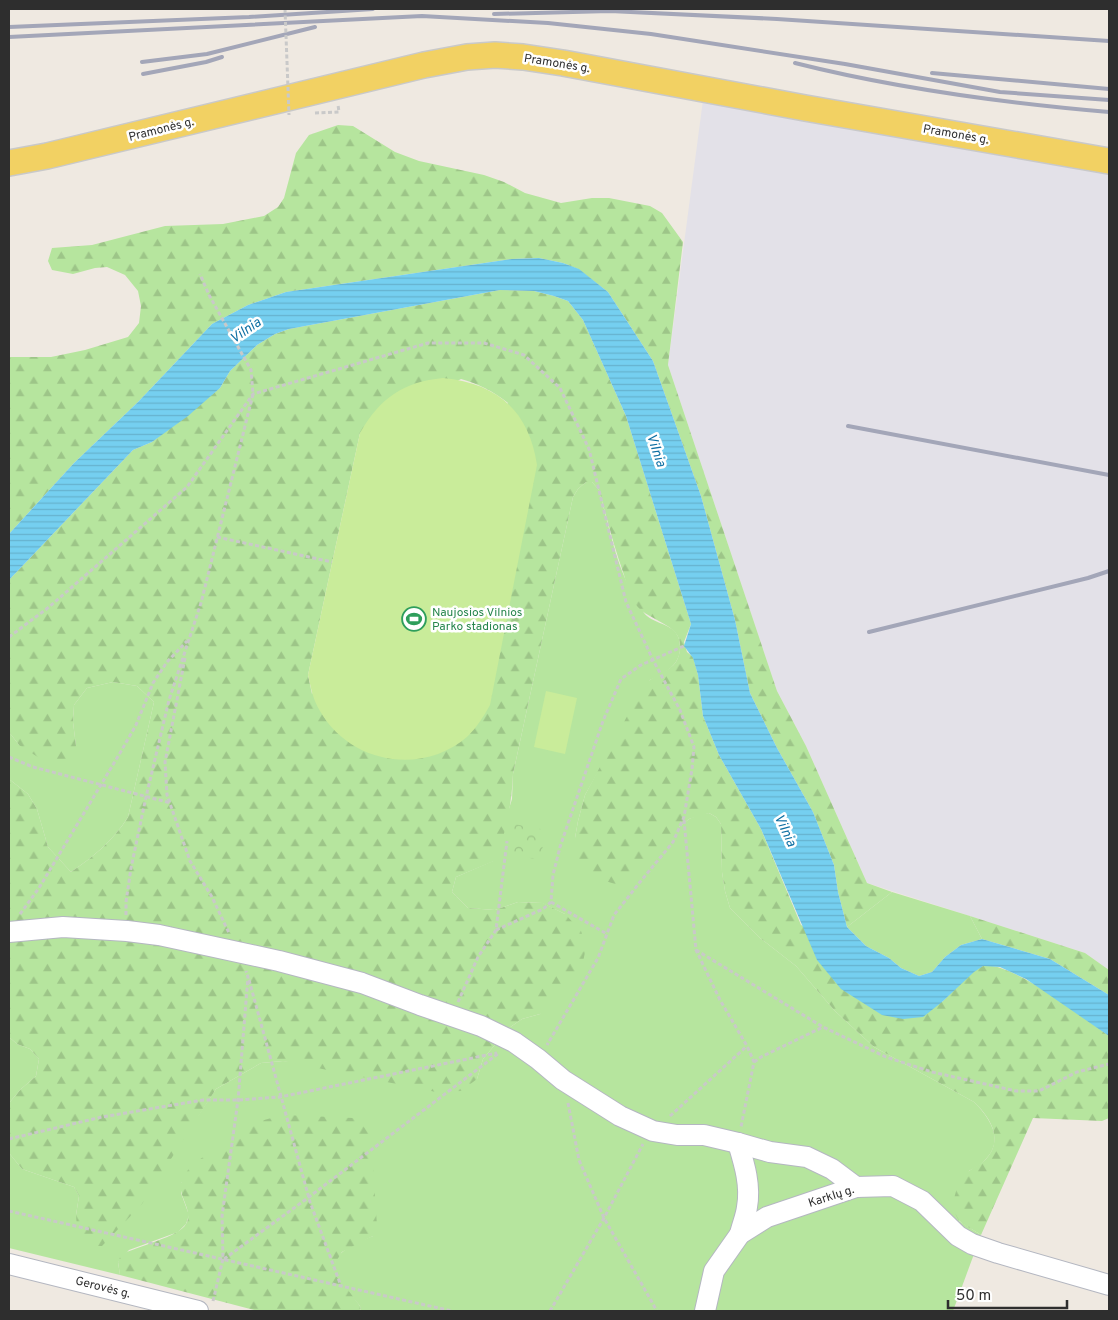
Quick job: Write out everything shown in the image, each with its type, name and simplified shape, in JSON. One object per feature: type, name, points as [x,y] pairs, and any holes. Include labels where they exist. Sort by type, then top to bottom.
[{"type":"main road","name":"Pramonės g.","points":[[9,163],[47,156],[424,65],[467,57],[495,55],[563,63],[805,108],[1109,161]]},
{"type":"street","points":[[9,932],[63,927],[159,935],[279,961],[362,983],[481,1026],[514,1042],[563,1080],[620,1116],[653,1131],[677,1135],[704,1135],[770,1152],[807,1157],[832,1169],[856,1187]]},
{"type":"street","points":[[738,1143],[745,1164],[747,1184],[747,1205],[740,1234]]},
{"type":"street","name":"Karklų g.","points":[[705,1311],[714,1271],[740,1234],[767,1217],[856,1187],[893,1186],[922,1201],[958,1236],[972,1244],[1109,1285]]},
{"type":"street","name":"Gerovės g.","points":[[9,1264],[206,1306]]},
{"type":"path","points":[[284,9],[289,115]]},
{"type":"path","points":[[126,931],[126,902],[130,868],[146,797],[169,700],[201,603],[253,394],[252,370],[209,294],[200,274]]},
{"type":"path","points":[[9,637],[49,607],[187,487],[253,394],[428,343],[484,343],[524,355],[560,388],[589,449],[626,602],[652,660],[680,710],[694,747],[684,817],[673,842],[614,915],[598,958],[538,1059]]},
{"type":"path","points":[[217,537],[332,562]]},
{"type":"path","points":[[19,915],[39,888],[102,785],[136,725],[153,684],[168,662],[188,640]]},
{"type":"path","points":[[188,640],[165,762],[168,796],[190,861],[212,897],[239,953],[248,977],[309,1197],[341,1286]]},
{"type":"path","points":[[496,930],[543,910],[551,902],[552,875],[560,847],[603,721],[621,679],[641,665],[684,646]]},
{"type":"path","points":[[9,757],[33,768],[171,803]]},
{"type":"path","points":[[684,817],[696,950],[720,1000],[747,1046],[754,1062],[738,1143]]},
{"type":"path","points":[[451,1016],[478,957],[496,930],[507,841]]},
{"type":"path","points":[[551,902],[607,934]]},
{"type":"path","points":[[696,950],[823,1027],[886,1057],[932,1072],[1016,1091],[1039,1091],[1077,1072],[1109,1064]]},
{"type":"path","points":[[206,1306],[223,1259],[222,1216],[238,1100],[248,977]]},
{"type":"path","points":[[754,1062],[823,1027]]},
{"type":"path","points":[[550,1311],[604,1218],[640,1148],[653,1131],[747,1046]]},
{"type":"path","points":[[9,1139],[102,1117],[203,1100],[280,1097],[500,1053],[309,1197],[223,1259]]},
{"type":"path","points":[[563,1080],[579,1160],[604,1218],[657,1311]]},
{"type":"path","points":[[9,1210],[452,1311]]},
{"type":"shaded area","points":[[703,100],[1109,171],[1109,970],[1085,953],[867,883],[806,746],[777,691],[668,365]]},
{"type":"green space","points":[[338,125],[353,126],[395,152],[419,161],[484,175],[504,182],[525,193],[561,203],[592,198],[609,198],[650,206],[662,213],[683,242],[668,365],[777,691],[806,746],[867,883],[892,892],[847,927],[838,892],[834,865],[813,812],[777,748],[750,693],[735,620],[701,496],[653,361],[608,292],[578,269],[563,263],[539,258],[512,259],[286,292],[248,305],[212,324],[138,402],[74,463],[9,534],[9,357],[51,357],[85,350],[128,337],[139,323],[141,306],[138,291],[125,275],[107,267],[73,274],[52,270],[48,261],[52,248],[92,245],[165,226],[223,224],[264,216],[278,207],[284,198],[296,153],[309,135]]},
{"type":"green space","points":[[500,290],[534,291],[568,301],[583,320],[626,416],[691,624],[684,642],[687,652],[693,657],[698,675],[703,716],[719,755],[761,829],[801,925],[942,1002],[979,968],[995,966],[1047,992],[1109,1036],[1109,1118],[1102,1121],[1033,1118],[981,1235],[958,1219],[955,1213],[954,1201],[957,1189],[963,1178],[969,1171],[984,1161],[991,1151],[994,1144],[994,1136],[990,1121],[974,1102],[874,1047],[835,1011],[796,966],[760,938],[730,908],[722,872],[721,824],[716,817],[709,813],[689,819],[679,827],[640,873],[627,882],[615,884],[596,878],[583,869],[577,854],[575,838],[585,795],[640,692],[650,680],[673,665],[679,656],[680,649],[680,641],[676,634],[643,611],[632,599],[599,490],[592,482],[586,482],[573,497],[513,774],[510,807],[502,841],[494,861],[456,877],[452,892],[468,908],[495,910],[518,902],[543,903],[565,914],[581,931],[586,947],[583,962],[572,984],[540,1014],[522,1019],[509,1028],[483,1059],[477,1079],[461,1091],[436,1092],[283,1061],[261,1063],[216,1089],[142,1204],[102,1246],[86,1246],[78,1240],[76,1215],[79,1196],[74,1187],[22,1169],[9,1153],[9,1103],[36,1076],[39,1059],[30,1049],[17,1044],[9,1037],[9,779],[28,794],[37,809],[48,847],[71,872],[102,848],[116,834],[128,817],[154,702],[137,686],[113,682],[87,688],[74,705],[73,722],[76,746],[67,761],[44,761],[19,745],[9,732],[9,580],[133,450],[152,442],[220,388],[230,371],[257,345],[275,334],[289,329]],"holes":[[[461,379],[491,391],[508,403],[312,694],[308,675],[360,433]]]},
{"type":"green space","name":"Naujosios Vilnios Parko stadionas","points":[[443,378],[479,386],[494,393],[507,403],[527,429],[537,465],[490,705],[471,733],[450,749],[430,756],[409,760],[388,758],[368,753],[349,743],[333,729],[316,703],[308,675],[360,433],[376,410],[394,394],[416,383]]},
{"type":"green space","points":[[586,482],[592,482],[599,490],[615,550],[632,593],[646,615],[677,634],[680,648],[674,664],[666,672],[650,680],[585,795],[575,838],[679,827],[689,819],[701,814],[709,813],[716,817],[721,824],[722,872],[730,908],[760,938],[796,966],[835,1011],[874,1047],[974,1102],[985,1115],[993,1130],[995,1137],[994,1145],[983,1162],[969,1171],[959,1221],[981,1235],[953,1311],[361,1311],[360,1306],[338,1278],[334,1267],[340,1254],[346,1249],[373,1236],[181,1182],[181,1193],[189,1215],[186,1224],[178,1232],[129,1250],[118,1262],[120,1275],[9,1248],[9,1153],[22,1169],[74,1187],[79,1196],[76,1215],[198,1116],[216,1089],[261,1063],[283,1061],[477,1079],[483,1059],[509,1028],[522,1019],[540,1014],[565,914],[542,903],[518,902],[495,910],[468,908],[452,892],[456,877],[493,861],[512,799],[513,774],[573,497]]},
{"type":"green space","points":[[113,682],[137,686],[154,702],[128,817],[116,834],[102,848],[71,872],[48,847],[37,809],[28,794],[9,779],[9,732],[19,745],[76,746],[73,722],[74,705],[87,688]]},
{"type":"green space","points":[[546,691],[577,698],[565,754],[534,747]]},
{"type":"green space","points":[[514,824],[546,830],[540,860],[510,854]]},
{"type":"green space","points":[[892,892],[970,916],[982,939],[961,945],[945,957],[932,972],[919,976],[901,968],[889,958],[866,946],[847,927]]},
{"type":"green space","points":[[970,916],[1085,953],[1109,970],[1109,995],[1050,959],[982,939]]},
{"type":"green space","points":[[9,1037],[17,1044],[30,1049],[39,1059],[36,1076],[9,1103]]},
{"type":"green space","points":[[285,1115],[353,1118],[362,1124],[371,1137],[377,1226],[373,1236],[342,1252],[335,1263],[336,1274],[360,1306],[361,1311],[258,1311],[120,1275],[118,1262],[121,1255],[167,1237],[182,1229],[186,1224],[188,1214],[181,1183],[193,1165],[249,1127],[266,1119]]},
{"type":"water","name":"Vilnia","points":[[539,258],[563,263],[579,269],[608,292],[653,361],[701,496],[735,620],[750,693],[777,748],[813,812],[834,865],[838,892],[847,927],[866,946],[889,958],[901,968],[919,976],[932,972],[945,957],[961,945],[982,939],[1050,959],[1109,995],[1109,1036],[1026,979],[1000,967],[983,966],[923,1017],[903,1019],[882,1015],[841,989],[817,960],[761,829],[719,755],[703,716],[698,675],[693,658],[684,646],[691,624],[626,416],[583,320],[568,301],[534,291],[500,290],[289,329],[275,334],[257,345],[230,371],[220,388],[188,416],[152,442],[133,450],[9,580],[9,534],[74,463],[138,402],[212,324],[248,305],[286,292],[512,259]]},
{"type":"railway","points":[[9,27],[249,17],[373,9]]},
{"type":"railway","points":[[494,14],[610,11],[777,19],[1109,41]]},
{"type":"railway","points":[[9,37],[422,16],[548,23],[651,34],[845,64],[1000,92],[1109,100]]},
{"type":"railway","points":[[142,62],[207,54],[315,27]]},
{"type":"railway","points":[[143,74],[206,62],[222,57]]},
{"type":"railway","points":[[795,63],[912,88],[1030,104],[1109,112]]},
{"type":"railway","points":[[932,73],[1109,89]]},
{"type":"railway","points":[[848,426],[1109,475]]},
{"type":"railway","points":[[869,632],[1088,578],[1109,571]]},
{"type":"place","name":"Naujosios Vilnios Parko stadionas","points":[[414,619]]}]
